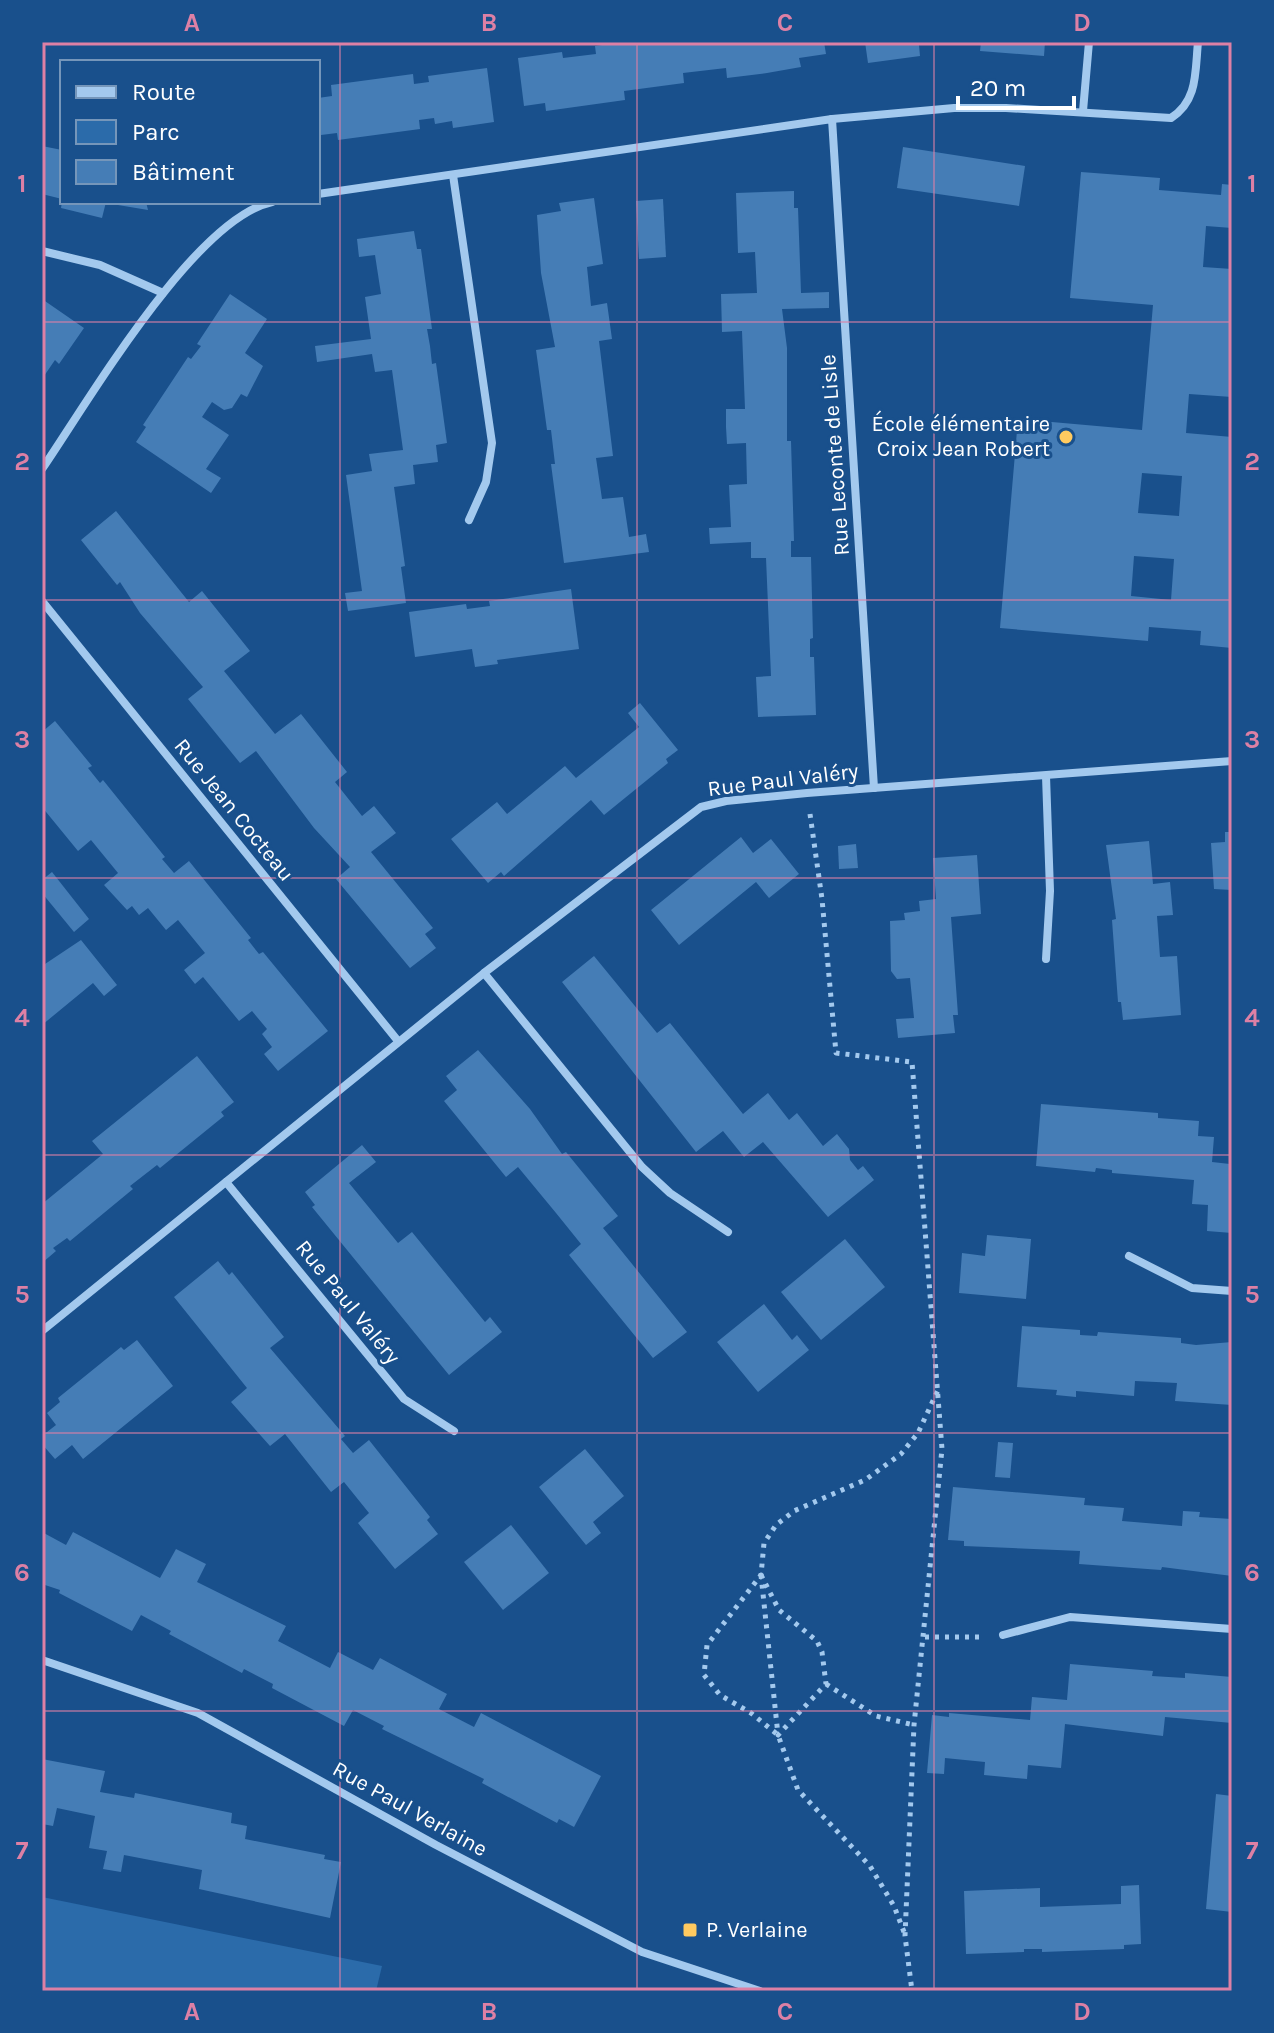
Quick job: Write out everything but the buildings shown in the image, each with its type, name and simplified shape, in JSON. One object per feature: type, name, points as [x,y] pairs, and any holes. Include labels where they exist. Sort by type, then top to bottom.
[{"type":"street","points":[[1083,111],[1089,42]]},
{"type":"street","points":[[320,194],[832,119],[954,108],[1083,111],[1171,118],[1185,109],[1193,93],[1198,42]]},
{"type":"street","name":"Rue Leconte de Lisle","points":[[832,119],[874,788]]},
{"type":"street","points":[[453,175],[492,443],[486,482],[469,520]]},
{"type":"street","points":[[42,469],[163,293],[199,250],[228,223],[264,204]]},
{"type":"street","points":[[42,251],[100,265],[163,293]]},
{"type":"street","name":"Rue Jean Cocteau","points":[[42,601],[398,1041]]},
{"type":"street","name":"Rue Paul Valéry","points":[[42,1331],[398,1041],[701,807],[726,801],[807,793],[1232,761]]},
{"type":"street","points":[[1046,776],[1050,891],[1046,959]]},
{"type":"street","points":[[484,973],[642,1167],[670,1193],[728,1232]]},
{"type":"street","name":"Rue Paul Valéry","points":[[226,1182],[404,1399],[454,1431]]},
{"type":"street","points":[[1129,1256],[1192,1288],[1232,1291]]},
{"type":"street","points":[[1003,1635],[1070,1617],[1232,1629]]},
{"type":"street","name":"Rue Paul Verlaine","points":[[42,1660],[198,1713],[436,1845],[642,1952],[760,1991]]},
{"type":"path","points":[[807,793],[822,899],[836,1053],[912,1062],[942,1449],[914,1725],[905,1936],[912,1991]]},
{"type":"path","points":[[905,1936],[894,1906],[870,1866],[798,1790],[778,1735],[761,1575],[764,1543],[776,1525],[794,1511],[865,1480],[901,1454],[918,1433],[938,1389]]},
{"type":"path","points":[[761,1575],[779,1610],[817,1641],[822,1652],[826,1684]]},
{"type":"path","points":[[761,1575],[707,1645],[704,1675],[720,1695],[751,1713],[778,1735]]},
{"type":"path","points":[[925,1637],[1003,1635]]},
{"type":"path","points":[[826,1684],[876,1716],[914,1725]]},
{"type":"path","points":[[778,1735],[826,1684]]},
{"type":"green space","points":[[42,1897],[382,1966],[376,1991],[42,1991]]},
{"type":"place","name":"École élémentaire Croix Jean Robert","points":[[1066,437]]},
{"type":"place","name":"P. Verlaine","points":[[690,1930]]}]
